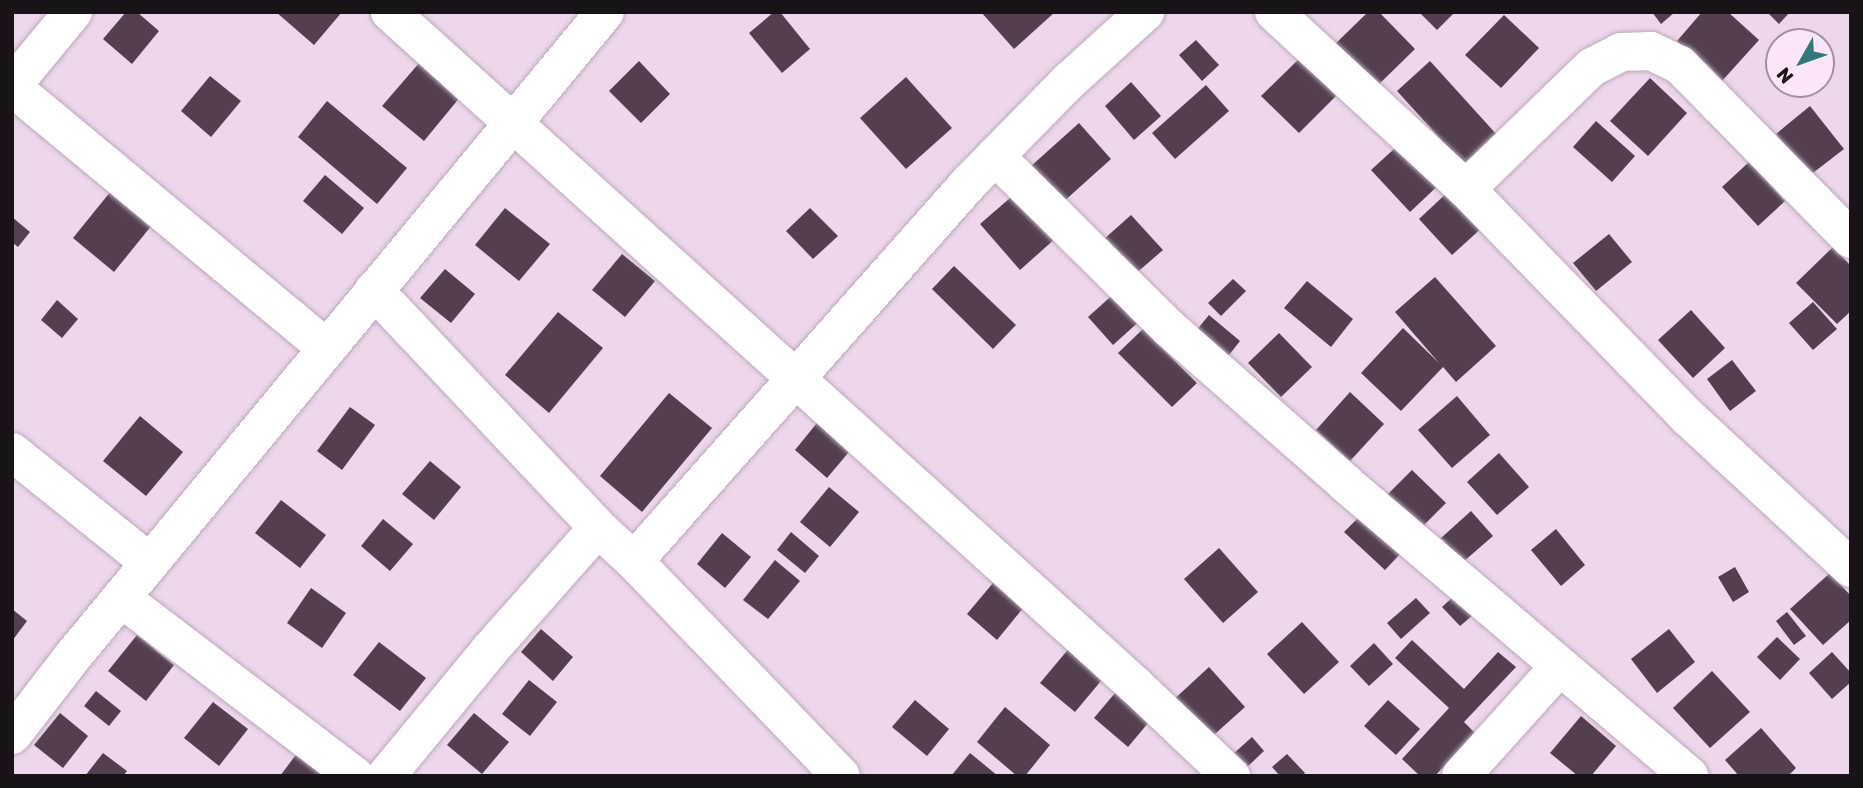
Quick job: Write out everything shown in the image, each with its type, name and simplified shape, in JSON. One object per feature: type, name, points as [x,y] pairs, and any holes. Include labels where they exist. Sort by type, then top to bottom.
[{"type":"street","points":[[73,12],[12,86],[326,348]]},
{"type":"street","points":[[390,12],[1126,677],[1231,776]]},
{"type":"street","points":[[12,735],[326,348],[606,12]]},
{"type":"street","points":[[634,561],[995,156],[1069,81],[1145,12]]},
{"type":"street","points":[[1274,12],[1466,189],[1690,419],[1851,568]]},
{"type":"street","points":[[1466,189],[1592,67],[1621,52],[1651,51],[1680,65],[1851,239]]},
{"type":"street","points":[[995,156],[1170,328],[1345,483],[1689,776]]},
{"type":"street","points":[[374,290],[598,528],[634,561],[841,776]]},
{"type":"street","points":[[12,452],[150,563]]},
{"type":"street","points":[[386,776],[489,651],[598,528]]},
{"type":"street","points":[[121,598],[355,776]]},
{"type":"street","points":[[1461,776],[1560,666]]},
{"type":"building","points":[[126,12],[137,12],[159,31],[132,64],[103,39]]},
{"type":"building","points":[[276,12],[342,12],[314,45]]},
{"type":"building","points":[[774,12],[780,12],[810,49],[782,73],[749,33]]},
{"type":"building","points":[[981,12],[1055,12],[1014,49]]},
{"type":"building","points":[[1368,12],[1379,12],[1415,49],[1373,90],[1331,48]]},
{"type":"building","points":[[1419,12],[1455,12],[1437,30]]},
{"type":"building","points":[[1652,12],[1675,12],[1661,24]]},
{"type":"building","points":[[1702,12],[1728,12],[1759,40],[1722,81],[1677,41]]},
{"type":"building","points":[[1767,12],[1790,12],[1779,24]]},
{"type":"building","points":[[1504,15],[1539,48],[1501,88],[1465,55]]},
{"type":"building","points":[[1196,40],[1219,65],[1202,81],[1179,55]]},
{"type":"building","points":[[1300,58],[1336,96],[1299,133],[1261,96]]},
{"type":"building","points":[[639,61],[670,94],[641,123],[609,91]]},
{"type":"building","points":[[1430,61],[1498,136],[1465,166],[1397,91]]},
{"type":"building","points":[[420,62],[461,96],[424,141],[382,106]]},
{"type":"building","points":[[210,76],[241,101],[211,137],[181,111]]},
{"type":"building","points":[[906,77],[952,128],[906,169],[860,118]]},
{"type":"building","points":[[1650,78],[1687,113],[1648,156],[1610,121]]},
{"type":"building","points":[[1131,82],[1161,116],[1134,140],[1105,106]]},
{"type":"building","points":[[1206,85],[1229,111],[1175,159],[1152,133]]},
{"type":"building","points":[[327,101],[407,168],[377,204],[298,137]]},
{"type":"building","points":[[1810,106],[1844,149],[1809,176],[1776,134]]},
{"type":"building","points":[[1596,121],[1635,156],[1612,182],[1573,147]]},
{"type":"building","points":[[1079,123],[1111,159],[1062,203],[1030,167]]},
{"type":"building","points":[[1406,138],[1445,179],[1410,212],[1371,170]]},
{"type":"building","points":[[1749,162],[1785,201],[1758,226],[1722,187]]},
{"type":"building","points":[[325,175],[364,208],[342,234],[303,201]]},
{"type":"building","points":[[1451,189],[1485,225],[1452,255],[1419,219]]},
{"type":"building","points":[[111,191],[152,225],[114,272],[73,238]]},
{"type":"building","points":[[1017,192],[1057,237],[1020,270],[980,224]]},
{"type":"building","points":[[505,208],[550,244],[519,281],[475,245]]},
{"type":"building","points":[[810,208],[838,236],[813,259],[786,231]]},
{"type":"building","points":[[1131,215],[1163,250],[1134,275],[1103,240]]},
{"type":"building","points":[[12,217],[30,232],[18,247],[12,242]]},
{"type":"building","points":[[1609,234],[1632,262],[1596,291],[1573,263]]},
{"type":"building","points":[[1833,247],[1851,266],[1851,311],[1837,324],[1796,283]]},
{"type":"building","points":[[622,254],[655,281],[625,317],[592,290]]},
{"type":"building","points":[[954,266],[1016,325],[993,349],[932,289]]},
{"type":"building","points":[[445,269],[475,294],[451,323],[420,298]]},
{"type":"building","points":[[1435,277],[1496,346],[1456,382],[1443,367],[1401,411],[1361,373],[1403,328],[1439,363],[1395,312]]},
{"type":"building","points":[[1233,279],[1246,291],[1221,316],[1208,303]]},
{"type":"building","points":[[1307,281],[1353,319],[1331,347],[1284,308]]},
{"type":"building","points":[[1118,290],[1143,318],[1113,345],[1088,317]]},
{"type":"building","points":[[57,300],[78,319],[62,338],[41,320]]},
{"type":"building","points":[[1813,302],[1837,329],[1813,350],[1789,323]]},
{"type":"building","points":[[1691,310],[1725,348],[1693,378],[1658,340]]},
{"type":"building","points":[[558,312],[603,348],[549,413],[505,375]]},
{"type":"building","points":[[1209,315],[1240,341],[1222,364],[1190,338]]},
{"type":"building","points":[[1143,329],[1197,383],[1172,407],[1118,353]]},
{"type":"building","points":[[1279,333],[1312,367],[1281,397],[1248,363]]},
{"type":"building","points":[[1732,360],[1756,391],[1730,411],[1707,379]]},
{"type":"building","points":[[1350,392],[1384,424],[1350,461],[1316,430]]},
{"type":"building","points":[[669,393],[712,428],[642,512],[600,476]]},
{"type":"building","points":[[1457,396],[1490,435],[1452,468],[1418,430]]},
{"type":"building","points":[[350,407],[375,425],[342,470],[317,451]]},
{"type":"building","points":[[140,416],[183,452],[146,496],[103,461]]},
{"type":"building","points":[[821,418],[854,446],[827,478],[795,450]]},
{"type":"building","points":[[1499,453],[1529,487],[1497,515],[1467,482]]},
{"type":"building","points":[[430,461],[461,487],[434,520],[402,494]]},
{"type":"building","points":[[1412,470],[1446,503],[1418,531],[1384,498]]},
{"type":"building","points":[[829,487],[859,512],[830,547],[800,522]]},
{"type":"building","points":[[281,500],[326,535],[300,568],[255,533]]},
{"type":"building","points":[[1471,511],[1493,536],[1463,562],[1441,538]]},
{"type":"building","points":[[1362,514],[1402,552],[1385,570],[1344,532]]},
{"type":"building","points":[[383,519],[413,544],[390,571],[361,546]]},
{"type":"building","points":[[1556,529],[1585,565],[1561,586],[1531,550]]},
{"type":"building","points":[[791,532],[819,556],[805,573],[777,550]]},
{"type":"building","points":[[722,533],[751,557],[725,588],[697,564]]},
{"type":"building","points":[[1219,548],[1258,592],[1223,623],[1184,579]]},
{"type":"building","points":[[775,560],[800,581],[768,619],[743,600]]},
{"type":"building","points":[[1735,567],[1749,592],[1733,602],[1718,577]]},
{"type":"building","points":[[1830,573],[1851,596],[1851,620],[1823,645],[1790,609]]},
{"type":"building","points":[[998,577],[1028,602],[997,640],[967,614]]},
{"type":"building","points":[[311,588],[346,613],[322,648],[287,623]]},
{"type":"building","points":[[1455,595],[1473,615],[1460,626],[1442,607]]},
{"type":"building","points":[[1416,598],[1430,613],[1401,639],[1387,623]]},
{"type":"building","points":[[12,609],[27,621],[12,641]]},
{"type":"building","points":[[1787,612],[1806,636],[1794,645],[1776,621]]},
{"type":"building","points":[[1302,622],[1339,662],[1304,694],[1267,654]]},
{"type":"building","points":[[541,629],[573,657],[553,681],[521,652]]},
{"type":"building","points":[[1669,629],[1695,662],[1657,693],[1631,659]]},
{"type":"building","points":[[137,635],[174,665],[146,701],[108,671]]},
{"type":"building","points":[[1777,637],[1800,659],[1780,680],[1757,657]]},
{"type":"building","points":[[1412,640],[1464,689],[1498,652],[1516,667],[1464,722],[1475,733],[1435,776],[1420,776],[1402,759],[1449,708],[1395,658]]},
{"type":"building","points":[[379,642],[426,678],[400,711],[353,675]]},
{"type":"building","points":[[1374,643],[1393,664],[1369,686],[1350,666]]},
{"type":"building","points":[[1071,646],[1106,675],[1075,712],[1040,683]]},
{"type":"building","points":[[1832,652],[1851,673],[1851,682],[1832,699],[1809,673]]},
{"type":"building","points":[[1209,667],[1245,707],[1206,742],[1170,703]]},
{"type":"building","points":[[1712,671],[1750,712],[1710,748],[1673,708]]},
{"type":"building","points":[[529,680],[557,702],[530,736],[502,714]]},
{"type":"building","points":[[1120,687],[1154,716],[1128,747],[1094,718]]},
{"type":"building","points":[[96,691],[121,711],[109,726],[84,706]]},
{"type":"building","points":[[915,700],[949,729],[927,756],[892,727]]},
{"type":"building","points":[[1388,700],[1420,729],[1396,755],[1364,726]]},
{"type":"building","points":[[213,702],[248,729],[219,766],[184,738]]},
{"type":"building","points":[[1005,707],[1050,745],[1025,776],[1017,776],[977,742]]},
{"type":"building","points":[[60,713],[88,736],[63,768],[34,745]]},
{"type":"building","points":[[474,713],[509,742],[482,774],[447,745]]},
{"type":"building","points":[[1581,716],[1616,746],[1591,776],[1578,776],[1550,753]]},
{"type":"building","points":[[1761,728],[1796,768],[1788,776],[1739,776],[1725,760]]},
{"type":"building","points":[[1252,737],[1264,751],[1245,769],[1232,755]]},
{"type":"building","points":[[298,752],[327,776],[280,776]]},
{"type":"building","points":[[103,753],[127,771],[123,776],[85,776]]},
{"type":"building","points":[[970,753],[998,776],[951,776]]},
{"type":"building","points":[[1287,754],[1305,773],[1302,776],[1280,776],[1272,767]]}]
